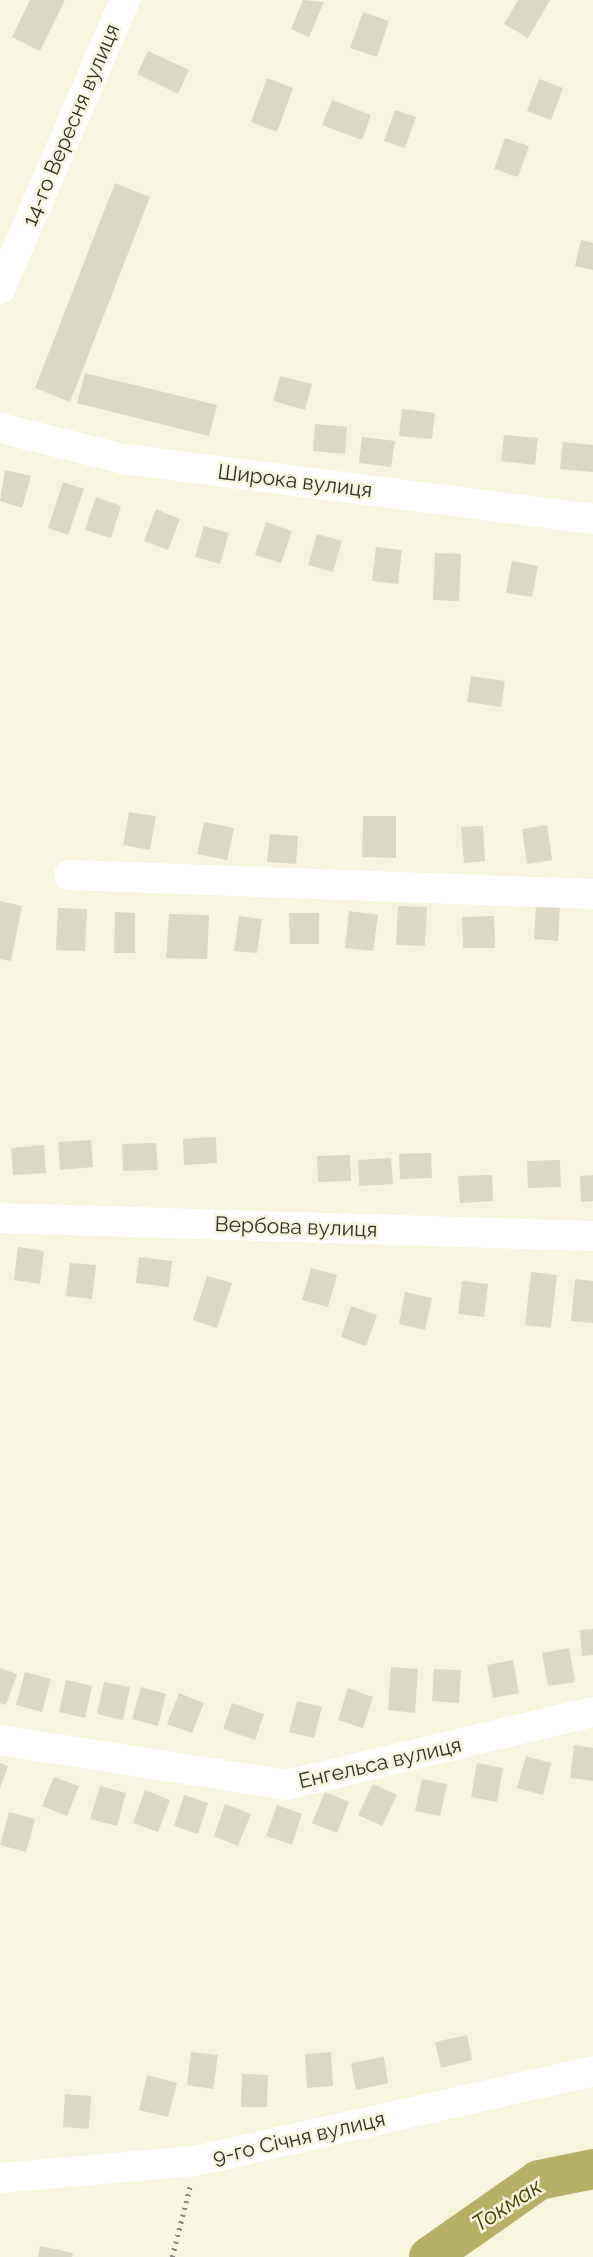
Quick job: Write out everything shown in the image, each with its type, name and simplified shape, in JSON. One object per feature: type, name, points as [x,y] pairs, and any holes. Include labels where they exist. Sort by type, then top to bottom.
[{"type":"street","name":"14-го Вересня вулиця","points":[[0,289],[125,0]]},
{"type":"street","name":"Широка вулиця","points":[[0,428],[124,459],[593,519]]},
{"type":"street","points":[[69,875],[593,894]]},
{"type":"street","name":"Вербова вулиця","points":[[0,1218],[593,1236]]},
{"type":"street","name":"Енгельса вулиця","points":[[0,1740],[286,1785],[593,1713]]},
{"type":"street","name":"9-го Січня вулиця","points":[[0,2178],[195,2161],[593,2071]]},
{"type":"path","points":[[173,2257],[195,2161]]},
{"type":"building","points":[[30,0],[65,0],[40,51],[12,37]]},
{"type":"building","points":[[303,0],[324,2],[309,37],[291,29]]},
{"type":"building","points":[[518,0],[550,0],[528,38],[504,24]]},
{"type":"building","points":[[363,12],[389,21],[377,57],[350,48]]},
{"type":"building","points":[[148,51],[189,70],[178,94],[137,74]]},
{"type":"building","points":[[267,78],[293,88],[277,132],[251,122]]},
{"type":"building","points":[[539,79],[563,88],[551,120],[527,111]]},
{"type":"building","points":[[332,100],[371,115],[362,140],[322,125]]},
{"type":"building","points":[[395,110],[416,117],[405,148],[384,141]]},
{"type":"building","points":[[505,138],[529,146],[518,177],[494,169]]},
{"type":"building","points":[[115,183],[150,197],[70,402],[35,388]]},
{"type":"building","points":[[581,240],[593,243],[593,270],[575,266]]},
{"type":"building","points":[[85,373],[217,405],[209,436],[77,403]]},
{"type":"building","points":[[280,376],[312,384],[305,410],[273,401]]},
{"type":"building","points":[[402,409],[435,413],[432,439],[399,436]]},
{"type":"building","points":[[315,424],[347,427],[345,454],[313,451]]},
{"type":"building","points":[[504,435],[538,438],[535,465],[501,461]]},
{"type":"building","points":[[362,437],[395,441],[391,467],[359,463]]},
{"type":"building","points":[[563,442],[593,445],[593,472],[560,469]]},
{"type":"building","points":[[5,470],[31,476],[22,508],[0,501]]},
{"type":"building","points":[[63,482],[84,489],[68,535],[48,528]]},
{"type":"building","points":[[96,497],[121,506],[111,538],[85,530]]},
{"type":"building","points":[[156,509],[180,519],[168,550],[144,541]]},
{"type":"building","points":[[266,522],[292,531],[281,563],[255,555]]},
{"type":"building","points":[[204,526],[229,533],[220,564],[195,557]]},
{"type":"building","points":[[317,534],[342,541],[333,572],[308,565]]},
{"type":"building","points":[[376,547],[402,550],[398,584],[372,581]]},
{"type":"building","points":[[435,553],[461,554],[459,601],[433,600]]},
{"type":"building","points":[[512,561],[538,566],[532,597],[506,593]]},
{"type":"building","points":[[471,676],[505,681],[501,707],[467,702]]},
{"type":"building","points":[[129,812],[156,816],[150,850],[123,845]]},
{"type":"building","points":[[363,816],[396,816],[396,858],[362,857]]},
{"type":"building","points":[[204,822],[234,828],[227,860],[197,854]]},
{"type":"building","points":[[547,825],[552,860],[527,864],[522,829]]},
{"type":"building","points":[[483,826],[485,861],[464,863],[461,827]]},
{"type":"building","points":[[270,834],[298,836],[296,864],[267,862]]},
{"type":"building","points":[[0,901],[22,906],[11,961],[0,959]]},
{"type":"building","points":[[536,905],[560,906],[558,941],[534,939]]},
{"type":"building","points":[[398,906],[427,907],[425,946],[396,945]]},
{"type":"building","points":[[58,908],[87,909],[85,951],[56,950]]},
{"type":"building","points":[[349,911],[378,915],[373,951],[345,948]]},
{"type":"building","points":[[115,912],[135,913],[135,953],[114,953]]},
{"type":"building","points":[[289,913],[319,913],[319,944],[290,944]]},
{"type":"building","points":[[169,914],[209,915],[207,959],[166,958]]},
{"type":"building","points":[[239,916],[262,919],[257,953],[234,951]]},
{"type":"building","points":[[494,916],[495,948],[463,948],[462,917]]},
{"type":"building","points":[[216,1137],[217,1163],[184,1165],[183,1139]]},
{"type":"building","points":[[91,1140],[93,1167],[60,1170],[58,1142]]},
{"type":"building","points":[[156,1143],[158,1170],[123,1171],[122,1144]]},
{"type":"building","points":[[44,1145],[46,1173],[13,1175],[11,1148]]},
{"type":"building","points":[[431,1153],[432,1178],[400,1179],[399,1154]]},
{"type":"building","points":[[350,1155],[351,1181],[318,1182],[317,1156]]},
{"type":"building","points":[[391,1158],[393,1184],[359,1186],[358,1160]]},
{"type":"building","points":[[560,1160],[561,1187],[528,1188],[527,1161]]},
{"type":"building","points":[[492,1175],[493,1201],[460,1203],[458,1176]]},
{"type":"building","points":[[593,1175],[593,1201],[581,1202],[580,1176]]},
{"type":"building","points":[[18,1247],[44,1251],[40,1284],[14,1280]]},
{"type":"building","points":[[139,1257],[172,1261],[169,1287],[136,1283]]},
{"type":"building","points":[[70,1263],[96,1265],[92,1299],[66,1296]]},
{"type":"building","points":[[311,1268],[337,1275],[328,1307],[302,1300]]},
{"type":"building","points":[[531,1272],[557,1275],[551,1328],[525,1325]]},
{"type":"building","points":[[207,1276],[232,1283],[217,1328],[193,1320]]},
{"type":"building","points":[[575,1279],[593,1281],[593,1323],[571,1321]]},
{"type":"building","points":[[462,1281],[488,1284],[484,1317],[458,1314]]},
{"type":"building","points":[[405,1292],[432,1298],[425,1330],[399,1324]]},
{"type":"building","points":[[351,1306],[377,1315],[366,1346],[341,1337]]},
{"type":"building","points":[[593,1629],[593,1655],[582,1656],[580,1630]]},
{"type":"building","points":[[569,1648],[575,1682],[548,1686],[542,1653]]},
{"type":"building","points":[[513,1660],[519,1693],[493,1698],[487,1665]]},
{"type":"building","points":[[391,1667],[418,1669],[415,1713],[388,1710]]},
{"type":"building","points":[[0,1668],[17,1674],[6,1705],[0,1703]]},
{"type":"building","points":[[434,1669],[461,1670],[459,1703],[432,1701]]},
{"type":"building","points":[[25,1672],[51,1679],[42,1712],[16,1705]]},
{"type":"building","points":[[66,1680],[92,1686],[85,1718],[59,1712]]},
{"type":"building","points":[[104,1682],[130,1687],[123,1720],[97,1714]]},
{"type":"building","points":[[141,1687],[166,1694],[158,1726],[132,1719]]},
{"type":"building","points":[[348,1688],[373,1697],[363,1728],[338,1720]]},
{"type":"building","points":[[179,1693],[204,1703],[192,1733],[167,1724]]},
{"type":"building","points":[[297,1701],[322,1707],[314,1738],[289,1732]]},
{"type":"building","points":[[232,1703],[264,1714],[255,1740],[223,1729]]},
{"type":"building","points":[[574,1745],[593,1748],[593,1781],[570,1778]]},
{"type":"building","points":[[526,1756],[551,1763],[543,1795],[517,1788]]},
{"type":"building","points":[[0,1763],[8,1766],[0,1788]]},
{"type":"building","points":[[477,1763],[503,1768],[497,1802],[471,1797]]},
{"type":"building","points":[[54,1777],[79,1786],[67,1816],[42,1806]]},
{"type":"building","points":[[422,1779],[447,1784],[440,1816],[415,1811]]},
{"type":"building","points":[[373,1784],[397,1795],[382,1826],[358,1815]]},
{"type":"building","points":[[100,1786],[126,1793],[117,1826],[90,1819]]},
{"type":"building","points":[[145,1790],[170,1800],[158,1832],[133,1823]]},
{"type":"building","points":[[325,1792],[349,1802],[337,1833],[312,1823]]},
{"type":"building","points":[[184,1795],[208,1803],[198,1834],[174,1826]]},
{"type":"building","points":[[225,1804],[251,1814],[238,1846],[214,1836]]},
{"type":"building","points":[[277,1805],[302,1814],[292,1845],[266,1836]]},
{"type":"building","points":[[9,1812],[35,1819],[26,1852],[0,1845]]},
{"type":"building","points":[[467,2035],[472,2060],[441,2068],[435,2042]]},
{"type":"building","points":[[191,2052],[218,2055],[213,2089],[187,2085]]},
{"type":"building","points":[[331,2052],[333,2086],[307,2088],[305,2054]]},
{"type":"building","points":[[384,2057],[388,2083],[356,2090],[351,2063]]},
{"type":"building","points":[[242,2074],[268,2075],[267,2107],[241,2107]]},
{"type":"building","points":[[147,2075],[177,2083],[168,2117],[139,2110]]},
{"type":"building","points":[[65,2094],[91,2096],[89,2129],[63,2127]]},
{"type":"building","points":[[40,2246],[73,2253],[72,2257],[38,2257]]},
{"type":"waterway","name":"Токмак","points":[[429,2257],[539,2180],[593,2169]]}]
